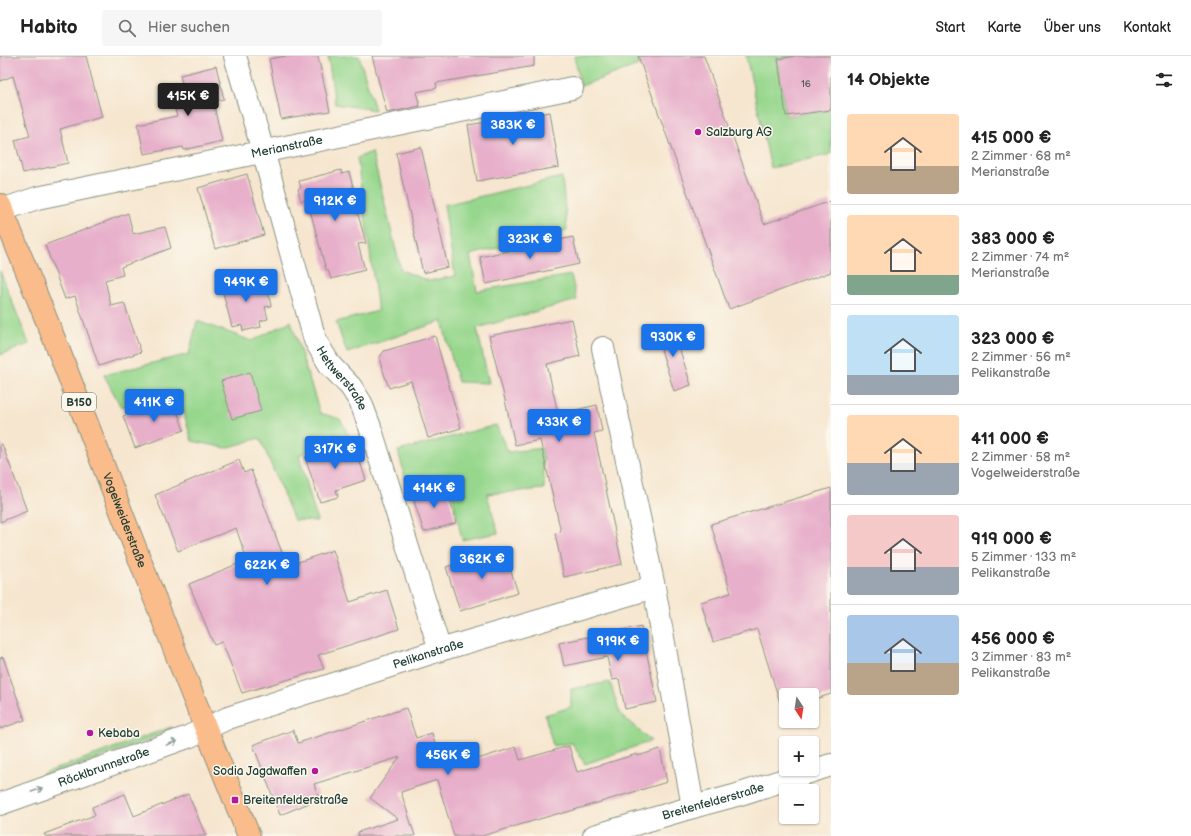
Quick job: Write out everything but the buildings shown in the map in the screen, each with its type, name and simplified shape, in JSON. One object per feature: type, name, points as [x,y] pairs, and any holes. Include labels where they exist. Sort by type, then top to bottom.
[{"type":"main road","name":"Vogelweiderstraße","points":[[1,207],[249,836]]},
{"type":"street","name":"Hettwerstraße","points":[[235,56],[263,151],[314,340],[330,365],[352,386],[360,403],[372,434],[440,650]]},
{"type":"street","name":"Merianstraße","points":[[1,207],[37,198],[572,88]]},
{"type":"street","points":[[603,348],[654,587],[693,807]]},
{"type":"street","name":"Pelikanstraße","points":[[206,729],[228,718],[440,650],[654,587]]},
{"type":"street","name":"Röcklbrunnstraße","points":[[0,804],[188,737],[206,729]]},
{"type":"street","name":"Breitenfelderstraße","points":[[594,836],[737,795],[831,765]]},
{"type":"green space","points":[[328,56],[359,56],[375,110],[335,104]]},
{"type":"green space","points":[[574,56],[638,56],[641,64],[581,86]]},
{"type":"green space","points":[[746,56],[796,56],[778,59],[786,116],[831,110],[831,154],[771,168]]},
{"type":"green space","points":[[372,152],[401,270],[429,281],[455,276],[444,205],[562,177],[567,230],[470,255],[477,291],[571,275],[577,300],[477,328],[489,383],[458,382],[442,321],[347,353],[336,322],[378,311],[357,158]]},
{"type":"green space","points":[[0,271],[29,344],[0,355]]},
{"type":"green space","points":[[197,321],[252,341],[291,321],[320,413],[340,419],[350,437],[299,455],[317,521],[294,520],[260,438],[226,448],[192,441],[177,391],[121,407],[104,375],[189,354]]},
{"type":"green space","points":[[496,425],[508,452],[543,448],[544,489],[487,494],[498,533],[462,540],[448,474],[408,488],[398,451]]},
{"type":"green space","points":[[610,682],[620,714],[651,741],[585,764],[572,743],[553,746],[545,715],[571,707],[571,689]]},
{"type":"green space","points":[[171,727],[173,728],[145,741],[44,778],[42,774]]},
{"type":"place","name":"Salzburg AG","points":[[698,132]]},
{"type":"place","name":"Kebaba","points":[[90,733]]},
{"type":"place","name":"Sodia Jagdwaffen","points":[[315,771]]},
{"type":"place","name":"Breitenfelderstraße","points":[[235,800]]}]
